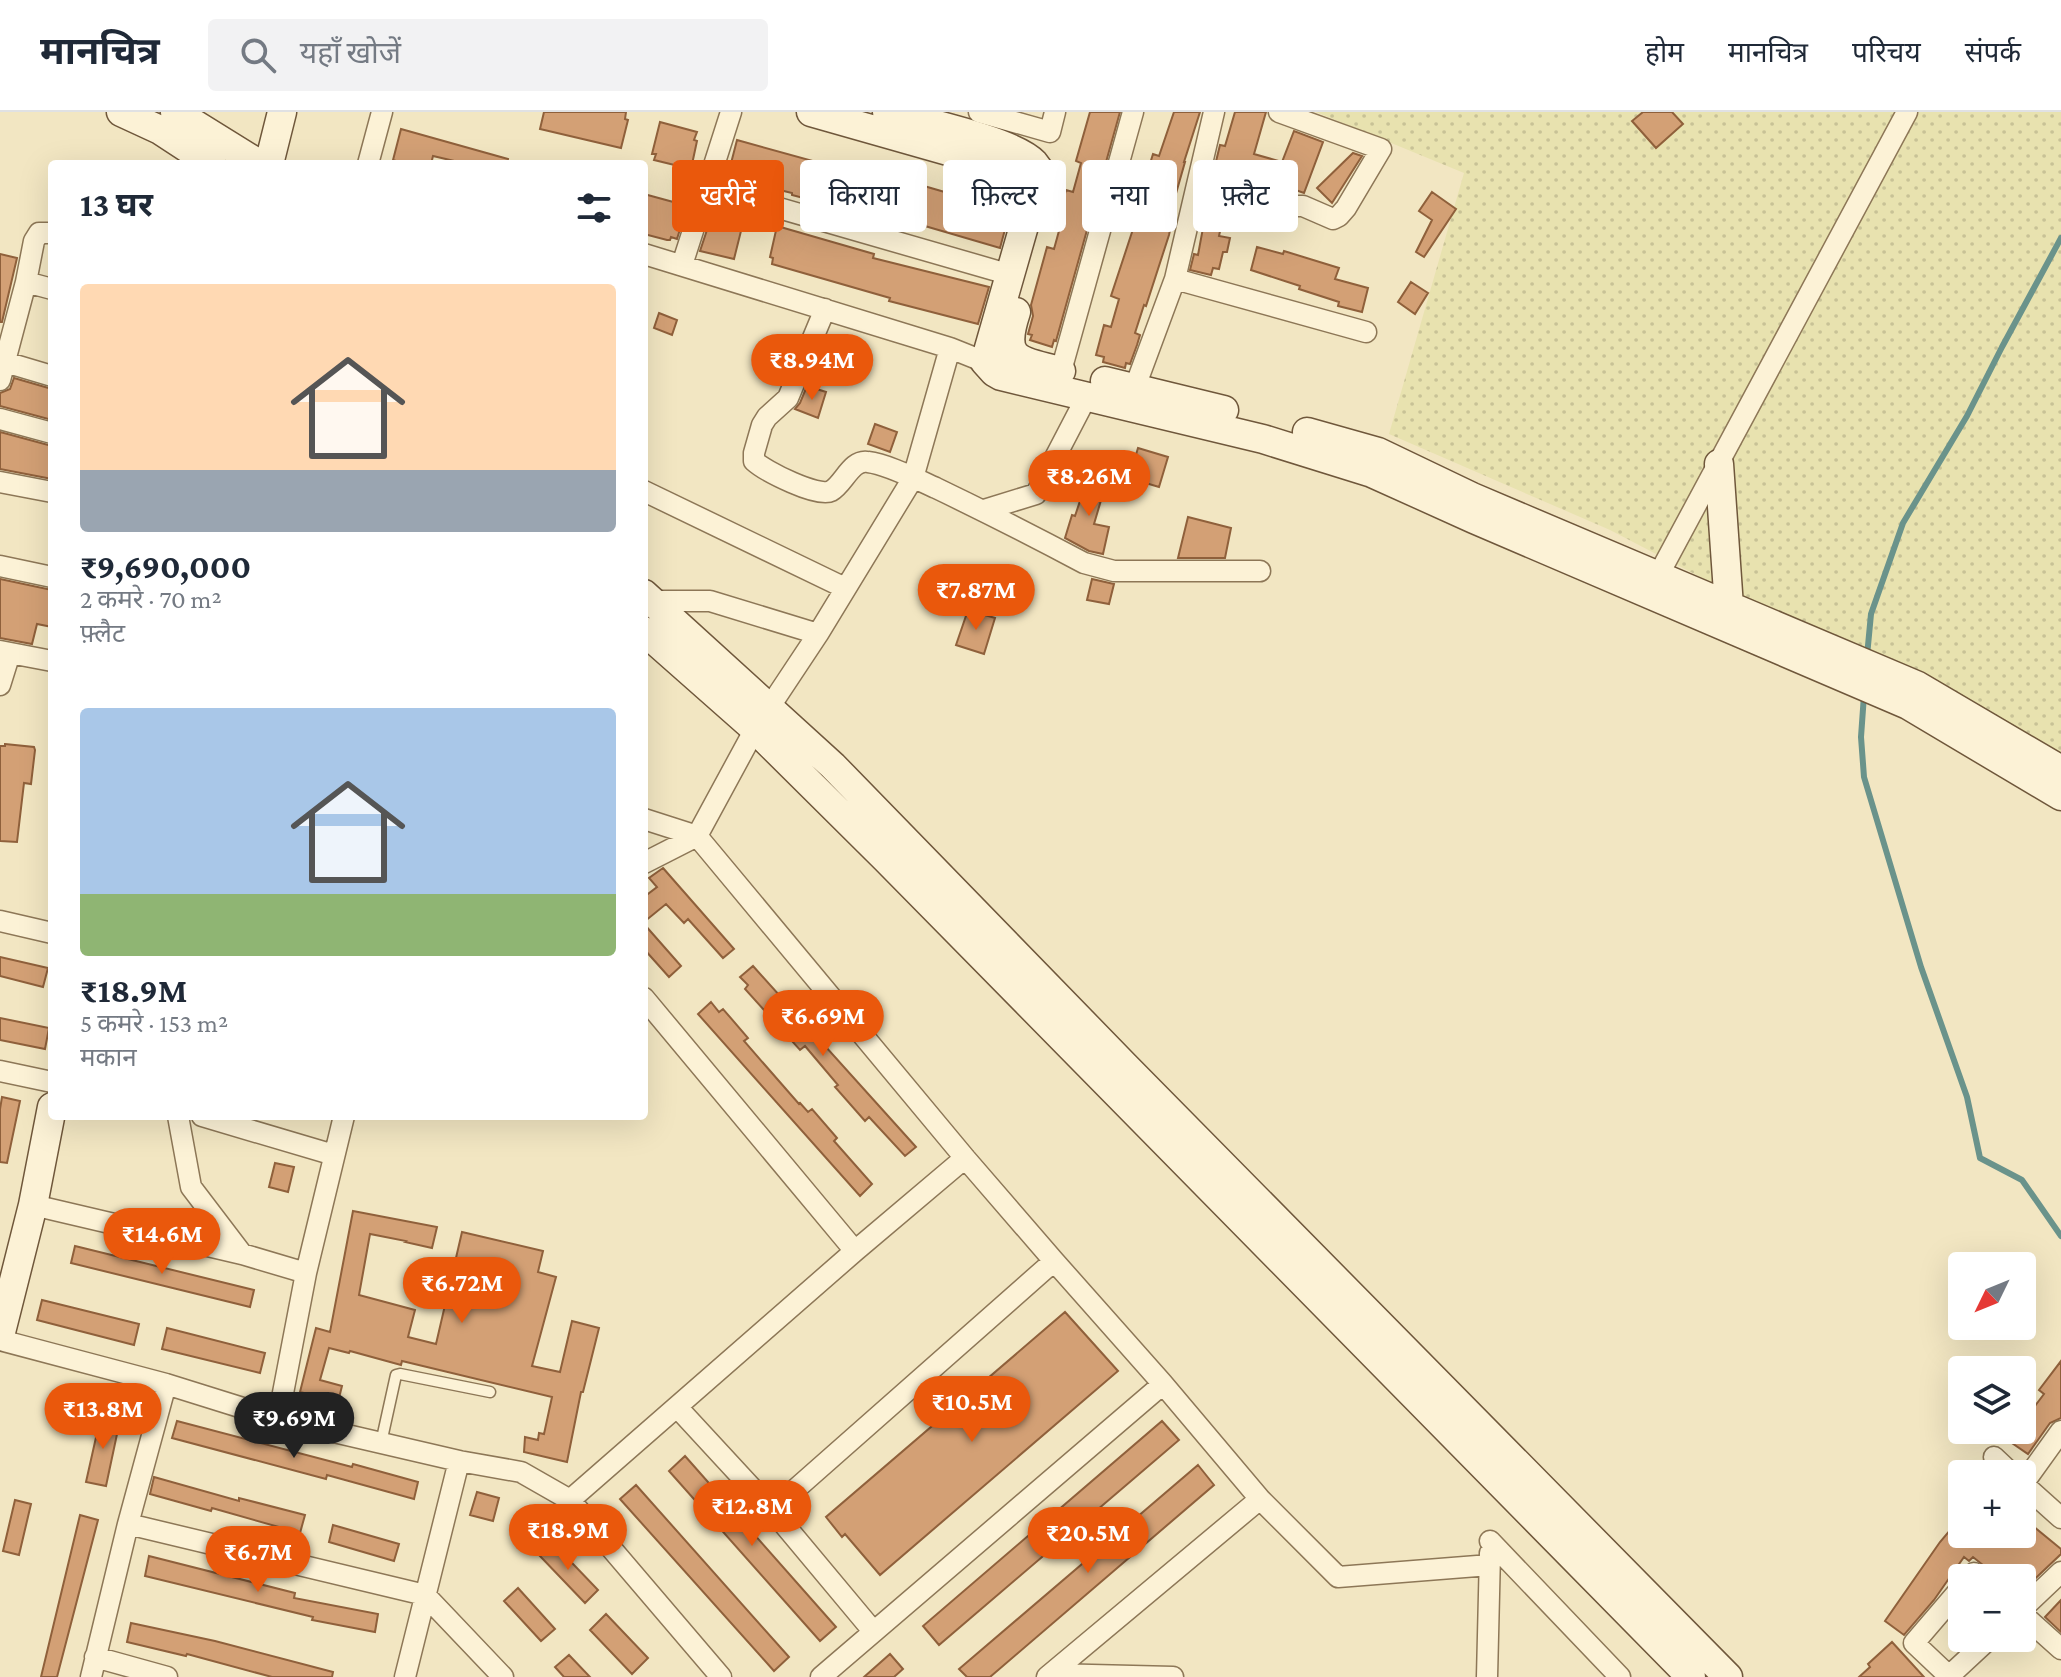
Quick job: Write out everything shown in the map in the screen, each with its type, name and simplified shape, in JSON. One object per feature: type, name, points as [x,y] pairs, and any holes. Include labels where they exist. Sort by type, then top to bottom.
[{"type":"main road","points":[[121,112],[160,130],[206,160]]},
{"type":"main road","points":[[175,112],[253,160]]},
{"type":"main road","points":[[270,160],[282,112]]},
{"type":"main road","points":[[811,112],[994,164],[1019,176],[1028,196],[1028,208],[985,362],[1001,376],[1263,439],[1372,473],[1653,585],[1913,695],[2061,770]]},
{"type":"main road","points":[[887,112],[1011,148],[1033,162],[1040,172],[1046,202],[1009,341],[1014,354],[1025,363],[1190,400],[1378,452],[1653,585]]},
{"type":"main road","points":[[1719,464],[1730,618]]},
{"type":"main road","points":[[648,603],[762,718]]},
{"type":"main road","points":[[648,634],[833,766],[1096,1054],[1691,1677]]},
{"type":"main road","points":[[1913,695],[2061,796]]},
{"type":"main road","points":[[1096,1054],[1728,1677]]},
{"type":"main road","points":[[0,1338],[33,1205],[49,1120]]},
{"type":"street","points":[[369,160],[382,112]]},
{"type":"street","points":[[715,160],[731,112]]},
{"type":"street","points":[[979,112],[1050,132],[1055,112]]},
{"type":"street","points":[[1061,371],[1133,112]]},
{"type":"street","points":[[1135,387],[1175,279],[1214,112]]},
{"type":"street","points":[[1279,112],[1381,149],[1339,216],[1333,219],[1298,206]]},
{"type":"street","points":[[1653,585],[1907,112]]},
{"type":"street","points":[[784,210],[1011,275]]},
{"type":"street","points":[[682,265],[692,232]]},
{"type":"street","points":[[48,233],[39,233],[34,241],[3,371],[48,376]]},
{"type":"street","points":[[648,255],[950,348],[985,362],[1025,363]]},
{"type":"street","points":[[1175,279],[1366,332]]},
{"type":"street","points":[[26,282],[48,288]]},
{"type":"street","points":[[825,309],[788,398],[762,425],[754,453],[754,461],[762,469],[816,492],[827,493],[835,489],[861,462],[869,462],[984,510],[1100,569],[1260,571]]},
{"type":"street","points":[[648,861],[697,836],[762,718],[818,634],[913,478],[950,348]]},
{"type":"street","points":[[984,510],[1036,494],[1087,396]]},
{"type":"street","points":[[0,419],[48,432]]},
{"type":"street","points":[[0,482],[48,491]]},
{"type":"street","points":[[648,493],[845,588]]},
{"type":"street","points":[[0,566],[48,576]]},
{"type":"street","points":[[648,601],[710,601],[818,634]]},
{"type":"street","points":[[0,685],[5,652],[48,660]]},
{"type":"street","points":[[648,820],[697,836],[1054,1261],[1260,1499],[1338,1577],[1490,1565]]},
{"type":"street","points":[[0,921],[48,932]]},
{"type":"street","points":[[648,1003],[855,1251]]},
{"type":"street","points":[[0,1071],[48,1081]]},
{"type":"street","points":[[179,1120],[191,1187],[242,1254]]},
{"type":"street","points":[[216,1120],[334,1155]]},
{"type":"street","points":[[278,1419],[306,1273],[343,1120]]},
{"type":"street","points":[[570,1500],[965,1158]]},
{"type":"street","points":[[33,1205],[242,1254],[306,1273]]},
{"type":"street","points":[[772,1510],[1054,1261]]},
{"type":"street","points":[[0,1338],[278,1419],[459,1461],[521,1472],[570,1500],[721,1677]]},
{"type":"street","points":[[166,1384],[93,1667],[167,1677]]},
{"type":"street","points":[[821,1677],[1163,1384]]},
{"type":"street","points":[[677,1407],[772,1510],[873,1631]]},
{"type":"street","points":[[2036,1460],[2061,1431]]},
{"type":"street","points":[[1994,1457],[1997,1460]]},
{"type":"street","points":[[405,1677],[459,1461]]},
{"type":"street","points":[[2036,1495],[2061,1518]]},
{"type":"street","points":[[1049,1676],[1260,1499]]},
{"type":"street","points":[[128,1524],[425,1595],[503,1677]]},
{"type":"street","points":[[1487,1677],[1490,1541],[1620,1677]]},
{"type":"street","points":[[2036,1597],[2061,1572]]},
{"type":"street","points":[[1948,1603],[1914,1643],[1949,1677],[1975,1652]]},
{"type":"street","points":[[2036,1625],[2061,1649]]},
{"type":"street","points":[[1049,1676],[1173,1677]]},
{"type":"lane","points":[[381,1443],[396,1375],[490,1392]]},
{"type":"shaded area","points":[[1316,112],[2061,112],[2061,765],[1610,530],[1389,434],[1464,173]]},
{"type":"building","points":[[544,112],[626,112],[625,119],[628,120],[621,148],[540,129]]},
{"type":"building","points":[[1090,112],[1120,112],[1107,160],[1082,160],[1082,232],[1086,232],[1052,347],[1030,340],[1031,305],[1047,247],[1054,249],[1059,232],[1066,232],[1066,190],[1073,192],[1081,163],[1076,161]]},
{"type":"building","points":[[1174,112],[1200,112],[1177,190],[1177,160],[1151,160],[1153,154],[1159,156]]},
{"type":"building","points":[[1235,112],[1266,112],[1254,154],[1275,160],[1216,160],[1220,145],[1225,146]]},
{"type":"building","points":[[1643,112],[1672,112],[1683,124],[1656,148],[1632,121]]},
{"type":"building","points":[[660,122],[697,132],[693,160],[672,160],[672,164],[654,160],[656,154],[652,154]]},
{"type":"building","points":[[401,129],[508,159],[450,160],[433,156],[432,160],[393,160]]},
{"type":"building","points":[[1294,131],[1323,142],[1304,193],[1298,191],[1298,160],[1283,160]]},
{"type":"building","points":[[737,140],[809,160],[800,160],[800,197],[784,191],[784,160],[732,160]]},
{"type":"building","points":[[1353,153],[1362,156],[1332,203],[1317,188]]},
{"type":"building","points":[[927,187],[943,192],[943,231],[927,227]]},
{"type":"building","points":[[1432,192],[1456,209],[1424,257],[1416,252],[1432,220],[1419,211]]},
{"type":"building","points":[[648,195],[672,202],[672,232],[679,232],[677,239],[671,237],[670,240],[648,235]]},
{"type":"building","points":[[784,228],[874,254],[873,258],[989,287],[978,324],[889,301],[890,298],[772,264],[773,258],[770,257],[776,232],[784,232]]},
{"type":"building","points":[[706,232],[741,232],[734,259],[700,251]]},
{"type":"building","points":[[945,232],[1004,232],[1000,248]]},
{"type":"building","points":[[1132,232],[1170,232],[1135,333],[1140,335],[1130,364],[1126,363],[1125,368],[1103,362],[1104,357],[1096,355],[1104,325],[1111,327],[1119,299],[1111,296]]},
{"type":"building","points":[[1202,232],[1220,232],[1219,236],[1230,238],[1219,269],[1213,268],[1211,275],[1190,270],[1194,254],[1198,255]]},
{"type":"building","points":[[1257,247],[1283,254],[1284,251],[1339,268],[1335,279],[1368,288],[1362,312],[1338,306],[1339,302],[1251,270]]},
{"type":"building","points":[[0,254],[17,258],[2,322],[0,322]]},
{"type":"building","points":[[1411,282],[1428,293],[1415,314],[1398,302]]},
{"type":"building","points":[[659,313],[677,320],[672,335],[654,328]]},
{"type":"building","points":[[14,378],[48,388],[48,419],[0,406],[0,393],[10,389]]},
{"type":"building","points":[[807,386],[826,392],[818,418],[795,409]]},
{"type":"building","points":[[875,424],[897,432],[890,452],[868,444]]},
{"type":"building","points":[[0,432],[48,445],[48,478],[0,469]]},
{"type":"building","points":[[1138,448],[1168,457],[1159,487],[1129,478]]},
{"type":"building","points":[[1089,474],[1107,480],[1094,524],[1109,527],[1103,554],[1089,551],[1065,538]]},
{"type":"building","points":[[1188,517],[1231,528],[1225,558],[1178,558]]},
{"type":"building","points":[[0,579],[48,589],[48,626],[37,624],[32,644],[0,638]]},
{"type":"building","points":[[1092,579],[1114,584],[1109,604],[1087,600]]},
{"type":"building","points":[[968,610],[995,618],[984,654],[956,645]]},
{"type":"building","points":[[0,746],[34,747],[35,750],[31,784],[24,783],[17,842],[0,841]]},
{"type":"building","points":[[663,868],[734,949],[723,958],[688,919],[684,923],[666,904],[648,919],[648,894],[657,887],[649,878]]},
{"type":"building","points":[[648,929],[681,966],[669,977],[648,953]]},
{"type":"building","points":[[0,957],[48,968],[43,987],[0,976]]},
{"type":"building","points":[[753,966],[916,1147],[905,1156],[869,1117],[865,1121],[805,1046],[800,1050],[745,989],[748,985],[740,977]]},
{"type":"building","points":[[711,1002],[719,1012],[723,1009],[748,1038],[744,1041],[799,1104],[808,1112],[812,1109],[837,1138],[834,1141],[872,1184],[860,1196],[698,1014]]},
{"type":"building","points":[[0,1018],[48,1028],[45,1049],[0,1040]]},
{"type":"building","points":[[2,1097],[20,1101],[7,1163],[0,1162]]},
{"type":"building","points":[[275,1163],[294,1167],[288,1192],[269,1187]]},
{"type":"building","points":[[353,1211],[437,1227],[432,1248],[370,1234],[359,1295],[415,1310],[408,1337],[436,1344],[462,1232],[543,1251],[538,1272],[556,1277],[532,1366],[560,1372],[572,1321],[599,1328],[581,1392],[567,1462],[524,1452],[525,1437],[538,1440],[539,1433],[544,1434],[552,1397],[402,1361],[401,1365],[329,1348],[320,1380],[342,1386],[338,1402],[300,1392],[316,1328],[330,1332]]},
{"type":"building","points":[[75,1246],[254,1290],[250,1307],[71,1263]]},
{"type":"building","points":[[42,1300],[139,1324],[134,1345],[37,1320]]},
{"type":"building","points":[[1065,1312],[1118,1371],[880,1575],[826,1517]]},
{"type":"building","points":[[167,1328],[265,1353],[260,1373],[162,1349]]},
{"type":"building","points":[[2061,1361],[2061,1418],[2050,1423],[2036,1443],[2036,1405],[2044,1394],[2039,1390]]},
{"type":"building","points":[[101,1415],[120,1420],[106,1486],[86,1482]]},
{"type":"building","points":[[177,1421],[418,1482],[414,1499],[172,1438]]},
{"type":"building","points":[[1162,1421],[1179,1440],[939,1645],[923,1626]]},
{"type":"building","points":[[2013,1444],[2035,1444],[2028,1454]]},
{"type":"building","points":[[685,1456],[836,1627],[820,1641],[669,1471]]},
{"type":"building","points":[[1198,1465],[1214,1485],[990,1677],[967,1677],[959,1669]]},
{"type":"building","points":[[154,1477],[239,1501],[239,1498],[305,1515],[300,1533],[150,1494]]},
{"type":"building","points":[[636,1485],[789,1657],[774,1671],[620,1499]]},
{"type":"building","points":[[477,1492],[499,1498],[493,1521],[470,1515]]},
{"type":"building","points":[[15,1500],[31,1504],[19,1555],[3,1551]]},
{"type":"building","points":[[80,1515],[98,1520],[57,1677],[41,1677]]},
{"type":"building","points":[[333,1525],[399,1544],[394,1561],[329,1542]]},
{"type":"building","points":[[2036,1528],[2061,1549],[2061,1554],[2036,1578],[2036,1564],[1982,1564],[1973,1557],[1969,1561],[1964,1557],[1959,1564],[1948,1564],[1948,1580],[1904,1635],[1885,1621],[1948,1533],[1948,1548],[2036,1548]]},
{"type":"building","points":[[551,1541],[598,1590],[585,1603],[538,1554]]},
{"type":"building","points":[[149,1556],[295,1593],[294,1598],[378,1614],[375,1632],[312,1620],[313,1617],[145,1576]]},
{"type":"building","points":[[518,1588],[555,1629],[541,1641],[504,1601]]},
{"type":"building","points":[[2061,1600],[2061,1632],[2045,1617]]},
{"type":"building","points":[[606,1614],[648,1658],[632,1674],[590,1630]]},
{"type":"building","points":[[131,1623],[333,1672],[332,1677],[272,1677],[187,1654],[127,1642]]},
{"type":"building","points":[[1892,1642],[1924,1677],[1859,1677],[1870,1667],[1868,1664]]},
{"type":"building","points":[[890,1654],[903,1669],[894,1677],[864,1677]]},
{"type":"building","points":[[569,1655],[590,1677],[564,1677],[555,1667]]},
{"type":"waterway","points":[[1867,656],[1871,614],[1903,523],[1967,416],[2061,238]]},
{"type":"waterway","points":[[1864,695],[1861,737],[1864,777],[1921,967],[1967,1097],[1980,1158],[2022,1180],[2061,1236]]}]
